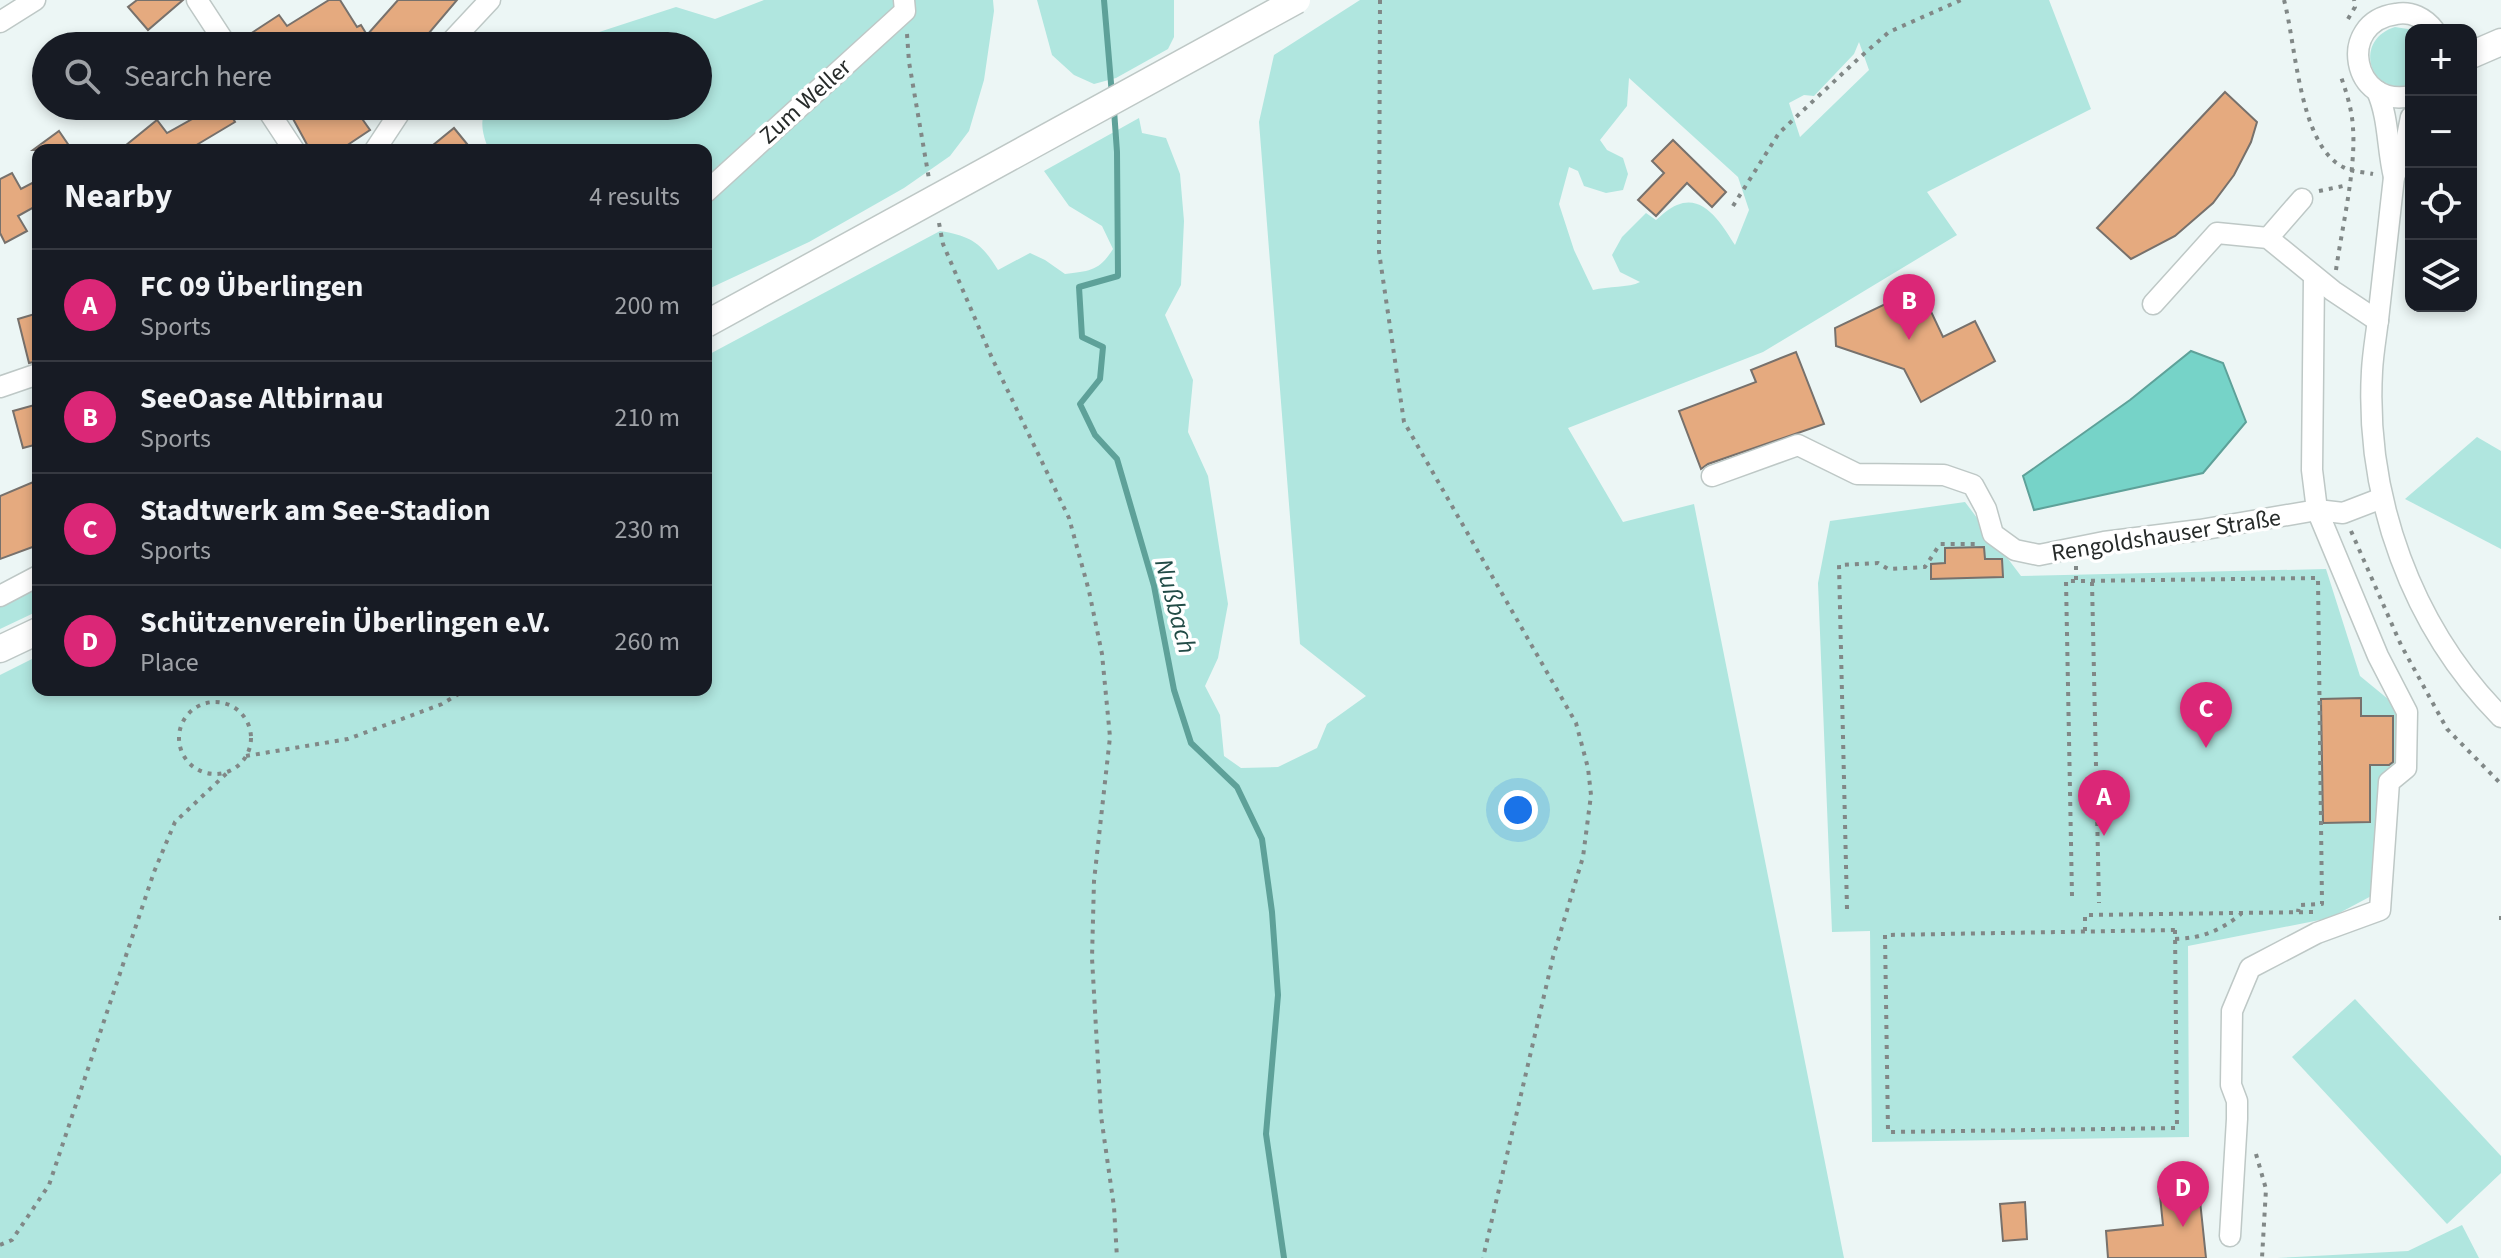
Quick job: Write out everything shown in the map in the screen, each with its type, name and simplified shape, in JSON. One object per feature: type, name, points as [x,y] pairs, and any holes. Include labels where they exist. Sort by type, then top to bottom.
[{"type":"main road","points":[[712,321],[1297,0]]},
{"type":"main road","points":[[2477,37],[2501,39]]},
{"type":"main road","points":[[2477,52],[2501,39]]},
{"type":"main road","points":[[0,649],[32,634]]},
{"type":"street","points":[[0,22],[35,0]]},
{"type":"street","points":[[197,0],[218,32]]},
{"type":"street","points":[[460,32],[490,0]]},
{"type":"street","points":[[2370,25],[2371,0]]},
{"type":"street","name":"Zum Weller","points":[[712,186],[904,6]]},
{"type":"street","points":[[2405,96],[2389,97],[2368,84],[2358,65],[2359,43],[2370,25],[2399,6],[2428,24]]},
{"type":"street","points":[[2377,91],[2384,106],[2394,177]]},
{"type":"street","points":[[274,120],[290,144]]},
{"type":"street","points":[[379,144],[395,120]]},
{"type":"street","points":[[2405,147],[2394,177],[2372,372],[2373,424],[2382,498],[2405,574],[2429,622],[2465,675],[2501,717]]},
{"type":"street","points":[[2268,238],[2302,199]]},
{"type":"street","points":[[2153,304],[2217,233],[2268,238],[2314,276],[2378,321]]},
{"type":"street","points":[[2230,1236],[2237,1119],[2237,1101],[2231,1085],[2232,1011],[2250,968],[2317,933],[2380,910],[2389,782],[2406,768],[2407,712],[2378,656],[2317,510],[2312,470],[2314,276]]},
{"type":"street","points":[[0,387],[32,376]]},
{"type":"street","points":[[1712,476],[1798,445],[1857,474],[1944,475],[1973,485],[1986,509],[1993,534],[2006,543]]},
{"type":"street","name":"Rengoldshauser Straße","points":[[2006,543],[2015,550],[2039,555],[2317,510],[2343,513],[2382,498]]},
{"type":"street","points":[[0,596],[32,579]]},
{"type":"path","points":[[1380,0],[1379,252],[1404,422],[1576,723],[1588,768],[1591,795],[1583,857],[1553,957],[1483,1258]]},
{"type":"path","points":[[1733,206],[1779,133],[1858,59],[1889,32],[1961,0]]},
{"type":"path","points":[[2284,0],[2307,110],[2318,143],[2342,167],[2350,170]]},
{"type":"path","points":[[904,6],[909,62],[930,184]]},
{"type":"path","points":[[2302,199],[2323,189],[2348,185],[2352,156]]},
{"type":"path","points":[[937,215],[943,244],[992,358],[1069,518],[1102,654],[1110,737],[1094,881],[1092,958],[1101,1116],[1114,1207],[1117,1258]]},
{"type":"path","points":[[2349,526],[2401,645],[2447,729],[2501,784]]},
{"type":"path","points":[[1847,909],[1839,565],[1878,563],[1888,569],[1925,567],[1940,544],[2006,543]]},
{"type":"path","points":[[2076,581],[2077,547]]},
{"type":"path","points":[[2072,896],[2066,581],[2318,578],[2322,904],[2299,905],[2298,912]]},
{"type":"path","points":[[2092,581],[2099,903]]},
{"type":"path","points":[[246,756],[348,739],[442,704],[455,696]]},
{"type":"path","points":[[218,702],[240,712],[251,732],[246,756],[239,766],[228,772],[216,775],[204,773],[185,760],[178,737],[181,726],[195,707],[218,702]]},
{"type":"path","points":[[0,1245],[12,1240],[49,1185],[154,872],[175,822],[228,772]]},
{"type":"path","points":[[2085,931],[2085,915],[2319,912]]},
{"type":"path","points":[[2175,939],[2193,938],[2222,930],[2243,913]]},
{"type":"path","points":[[2175,930],[2175,939],[2177,1128],[1888,1132],[1885,935],[2175,930]]},
{"type":"path","points":[[2255,1151],[2266,1189],[2262,1258]]},
{"type":"shaded area","points":[[764,0],[993,0],[994,11],[984,80],[969,131],[950,156],[904,188],[809,242],[712,287],[712,144],[487,144],[482,122],[712,120],[712,32],[599,32],[676,7],[715,19]]},
{"type":"shaded area","points":[[1037,0],[1174,0],[1174,37],[1168,49],[1116,78],[1094,84],[1074,75],[1052,55]]},
{"type":"shaded area","points":[[1360,0],[2049,0],[2091,109],[1927,192],[1957,235],[1763,352],[1568,428],[1623,522],[1694,504],[1844,1258],[0,1258],[0,675],[32,659],[32,696],[712,696],[712,353],[940,231],[975,243],[998,270],[1030,253],[1065,274],[1093,269],[1113,249],[1102,226],[1069,206],[1044,171],[1139,118],[1142,133],[1166,138],[1180,174],[1184,221],[1181,285],[1165,315],[1193,380],[1188,432],[1208,476],[1228,604],[1218,658],[1205,686],[1220,715],[1224,756],[1241,768],[1278,767],[1317,748],[1327,724],[1366,696],[1300,644],[1259,122],[1274,55]],"holes":[[[1859,42],[1869,70],[1800,137],[1789,103],[1804,95],[1814,96],[1854,54]],[[1629,78],[1738,177],[1749,210],[1735,245],[1712,214],[1696,204],[1677,205],[1656,220],[1646,213],[1622,237],[1612,255],[1620,272],[1640,282],[1593,290],[1574,250],[1559,204],[1569,167],[1578,171],[1584,186],[1606,193],[1623,190],[1628,174],[1623,158],[1607,150],[1600,140],[1627,106]]]},
{"type":"shaded area","points":[[2395,27],[2405,29],[2405,85],[2385,83],[2372,66],[2370,54],[2382,34]]},
{"type":"shaded area","points":[[2191,351],[2223,363],[2246,422],[2203,473],[2034,510],[2023,476],[2130,400]]},
{"type":"shaded area","points":[[2477,437],[2501,451],[2501,549],[2405,499]]},
{"type":"shaded area","points":[[1965,502],[2021,576],[2326,569],[2360,676],[2399,708],[2399,765],[2375,894],[2330,918],[2188,946],[2189,1137],[1872,1142],[1870,931],[1832,932],[1818,583],[1830,521]]},
{"type":"shaded area","points":[[32,583],[32,614],[0,629],[0,603]]},
{"type":"shaded area","points":[[2355,999],[2501,1156],[2501,1173],[2447,1224],[2292,1057]]},
{"type":"shaded area","points":[[2462,1225],[2479,1258],[2277,1258],[2408,1251]]},
{"type":"building","points":[[137,0],[183,0],[148,30],[128,7]]},
{"type":"building","points":[[329,0],[340,0],[357,27],[361,25],[365,32],[253,32],[279,15],[287,26]]},
{"type":"building","points":[[398,0],[457,0],[430,32],[370,32]]},
{"type":"building","points":[[2225,92],[2257,122],[2251,142],[2234,175],[2213,203],[2175,236],[2131,259],[2097,228]]},
{"type":"building","points":[[157,120],[167,133],[190,120],[235,122],[198,144],[127,144]]},
{"type":"building","points":[[294,120],[363,120],[370,130],[349,144],[307,144]]},
{"type":"building","points":[[454,128],[467,144],[434,144]]},
{"type":"building","points":[[59,131],[68,144],[41,144]]},
{"type":"building","points":[[1673,140],[1726,192],[1712,207],[1687,183],[1656,216],[1638,200],[1664,173],[1652,161]]},
{"type":"building","points":[[12,173],[21,189],[32,183],[32,208],[18,216],[27,231],[5,243],[0,233],[0,179]]},
{"type":"building","points":[[1900,297],[1927,303],[1943,337],[1975,321],[1995,361],[1921,402],[1904,369],[1836,346],[1835,328]]},
{"type":"building","points":[[32,315],[32,362],[29,363],[18,319]]},
{"type":"building","points":[[1796,352],[1824,424],[1701,469],[1679,411],[1756,382],[1751,370]]},
{"type":"building","points":[[32,406],[32,446],[23,448],[13,411]]},
{"type":"building","points":[[32,483],[32,547],[0,559],[0,496]]},
{"type":"building","points":[[1984,547],[1985,559],[2002,559],[2003,577],[1931,579],[1931,564],[1945,563],[1945,548]]},
{"type":"building","points":[[2361,698],[2361,716],[2393,716],[2393,762],[2389,765],[2370,765],[2370,822],[2323,823],[2321,699]]},
{"type":"building","points":[[2199,1191],[2206,1258],[2108,1258],[2106,1231],[2163,1225],[2160,1196]]},
{"type":"building","points":[[2025,1202],[2027,1239],[2003,1241],[2000,1204]]},
{"type":"waterway","name":"Nußbach","points":[[1104,0],[1112,95]]},
{"type":"waterway","name":"Nußbach","points":[[1114,110],[1118,276],[1079,287],[1082,337],[1103,347],[1100,379],[1080,404],[1095,435],[1117,459],[1154,586],[1174,690],[1191,743],[1237,787],[1262,839],[1272,912],[1278,995],[1266,1134],[1284,1258]]},
{"type":"place","name":"SeeOase Altbirnau","points":[[1909,340]]},
{"type":"place","name":"Stadtwerk am See-Stadion","points":[[2206,748]]},
{"type":"place","name":"FC 09 Überlingen","points":[[2104,836]]},
{"type":"place","name":"Schützenverein Überlingen e.V.","points":[[2183,1227]]}]
